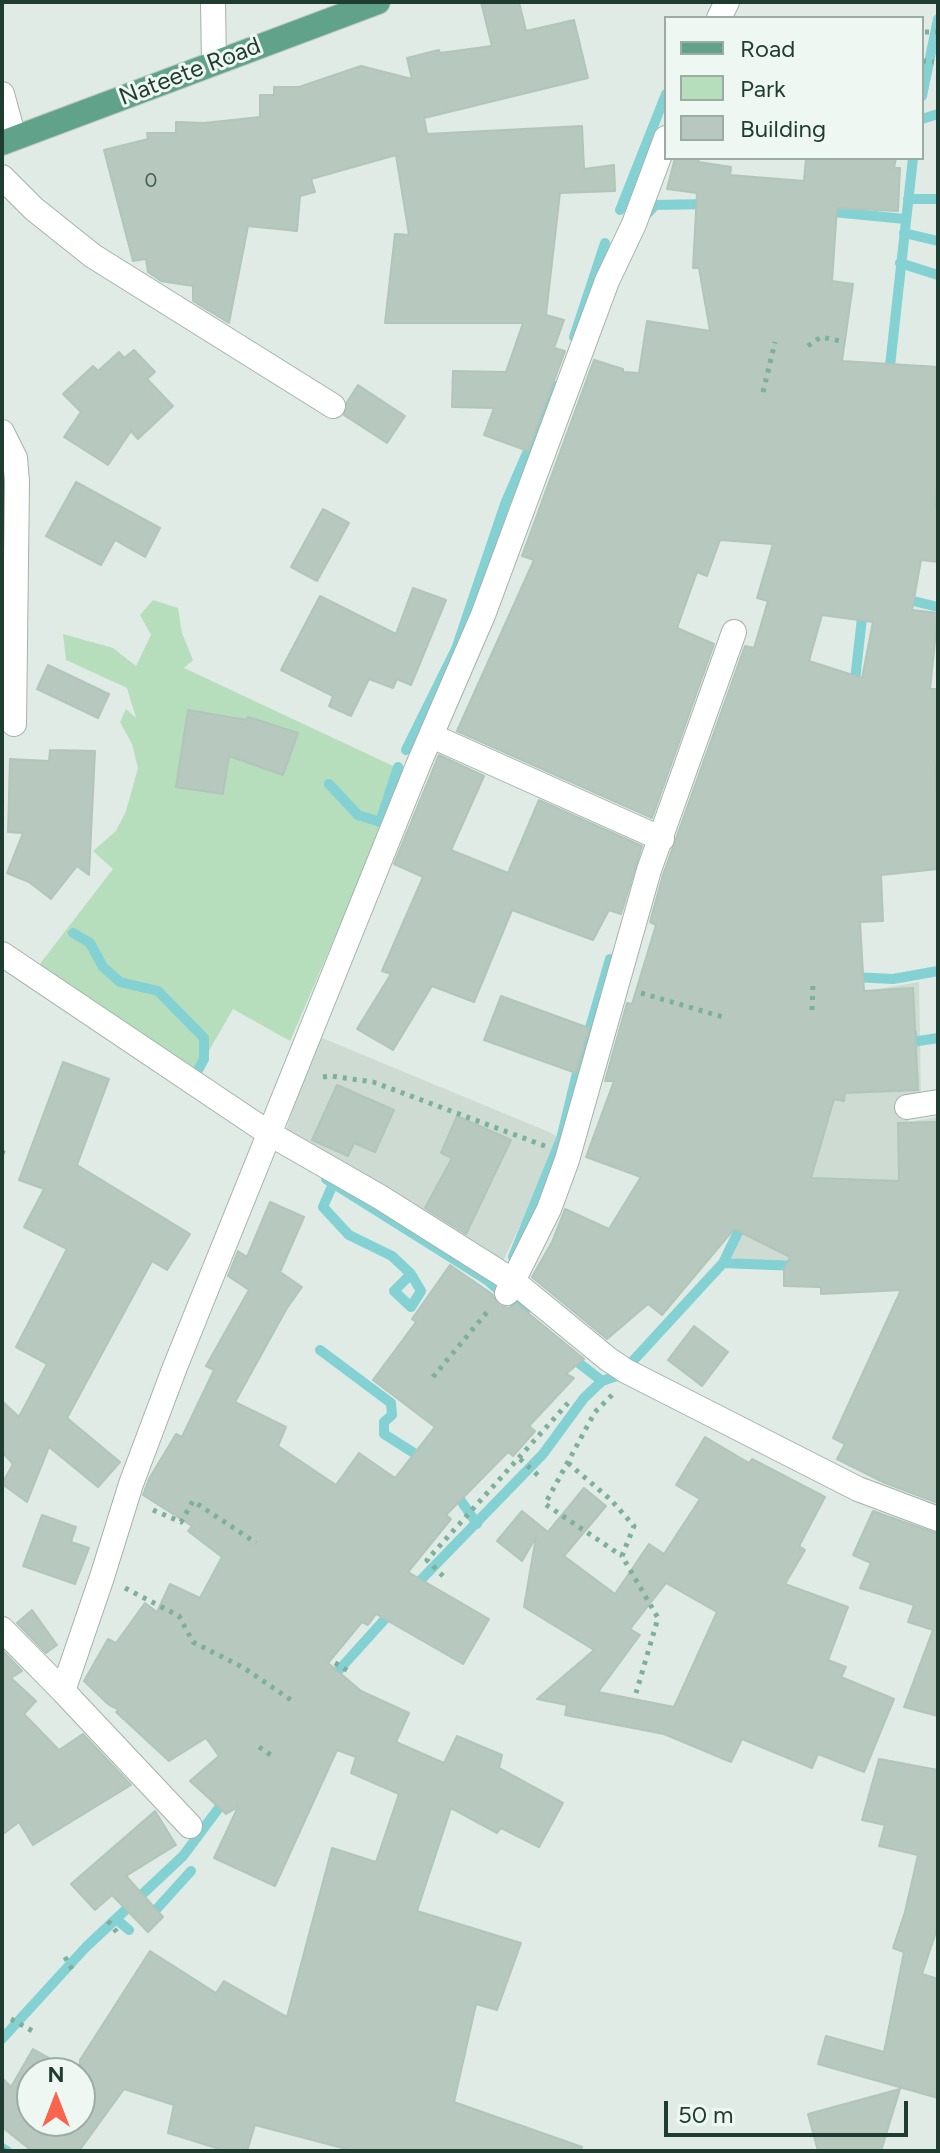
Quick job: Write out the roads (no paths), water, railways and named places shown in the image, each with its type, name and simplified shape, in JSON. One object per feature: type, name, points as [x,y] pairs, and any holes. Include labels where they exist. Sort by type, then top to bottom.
[{"type":"main road","name":"Nateete Road","points":[[8,141],[378,2]]},
{"type":"street","points":[[213,2],[214,63]]},
{"type":"street","points":[[2,94],[8,141]]},
{"type":"street","points":[[63,1691],[126,1498],[175,1367],[483,615],[607,281],[634,224],[664,143]]},
{"type":"street","points":[[2,177],[34,209],[93,256],[333,406]]},
{"type":"street","points":[[2,432],[15,458],[17,481],[14,724]]},
{"type":"street","points":[[510,1287],[549,1209],[567,1160],[649,870],[734,632]]},
{"type":"street","points":[[432,736],[662,839]]},
{"type":"street","points":[[2,954],[270,1134],[380,1197],[622,1368],[858,1489],[938,1519]]},
{"type":"street","points":[[907,1107],[938,1102]]},
{"type":"street","points":[[2,1629],[112,1740],[190,1826]]},
{"type":"waterway","points":[[924,86],[938,19]]},
{"type":"waterway","points":[[620,210],[664,99]]},
{"type":"waterway","points":[[924,118],[938,114]]},
{"type":"waterway","points":[[889,375],[913,160]]},
{"type":"waterway","points":[[908,199],[938,199]]},
{"type":"waterway","points":[[649,212],[655,205],[708,204]]},
{"type":"waterway","points":[[823,211],[905,219]]},
{"type":"waterway","points":[[904,233],[938,241]]},
{"type":"waterway","points":[[574,337],[605,243]]},
{"type":"waterway","points":[[900,263],[938,275]]},
{"type":"waterway","points":[[406,750],[456,649],[505,504],[556,386]]},
{"type":"waterway","points":[[901,598],[938,607]]},
{"type":"waterway","points":[[854,689],[863,609]]},
{"type":"waterway","points":[[329,784],[358,815],[380,822],[398,767]]},
{"type":"waterway","points":[[73,933],[90,943],[103,967],[120,982],[158,991],[204,1038],[204,1059],[192,1081]]},
{"type":"waterway","points":[[513,1257],[561,1139],[610,959]]},
{"type":"waterway","points":[[853,977],[893,979],[938,971]]},
{"type":"waterway","points":[[912,1033],[912,1042],[938,1038]]},
{"type":"waterway","points":[[326,1179],[487,1280],[525,1313]]},
{"type":"waterway","points":[[333,1184],[323,1207],[349,1235],[392,1256],[411,1274],[421,1291],[411,1307],[394,1291],[411,1274]]},
{"type":"waterway","points":[[413,1588],[543,1454],[584,1398],[602,1381],[620,1375],[723,1263],[744,1220]]},
{"type":"waterway","points":[[723,1263],[797,1266]]},
{"type":"waterway","points":[[320,1350],[391,1403],[392,1415],[384,1422],[384,1434],[425,1460]]},
{"type":"waterway","points":[[571,1357],[602,1381]]},
{"type":"waterway","points":[[455,1492],[477,1524]]},
{"type":"waterway","points":[[330,1680],[394,1609]]},
{"type":"waterway","points":[[2,2039],[86,1947],[183,1856],[227,1797]]},
{"type":"waterway","points":[[148,1912],[153,1913],[191,1871]]},
{"type":"waterway","points":[[116,1919],[129,1930]]},
{"type":"waterway","points":[[2,2148],[7,2151]]}]
